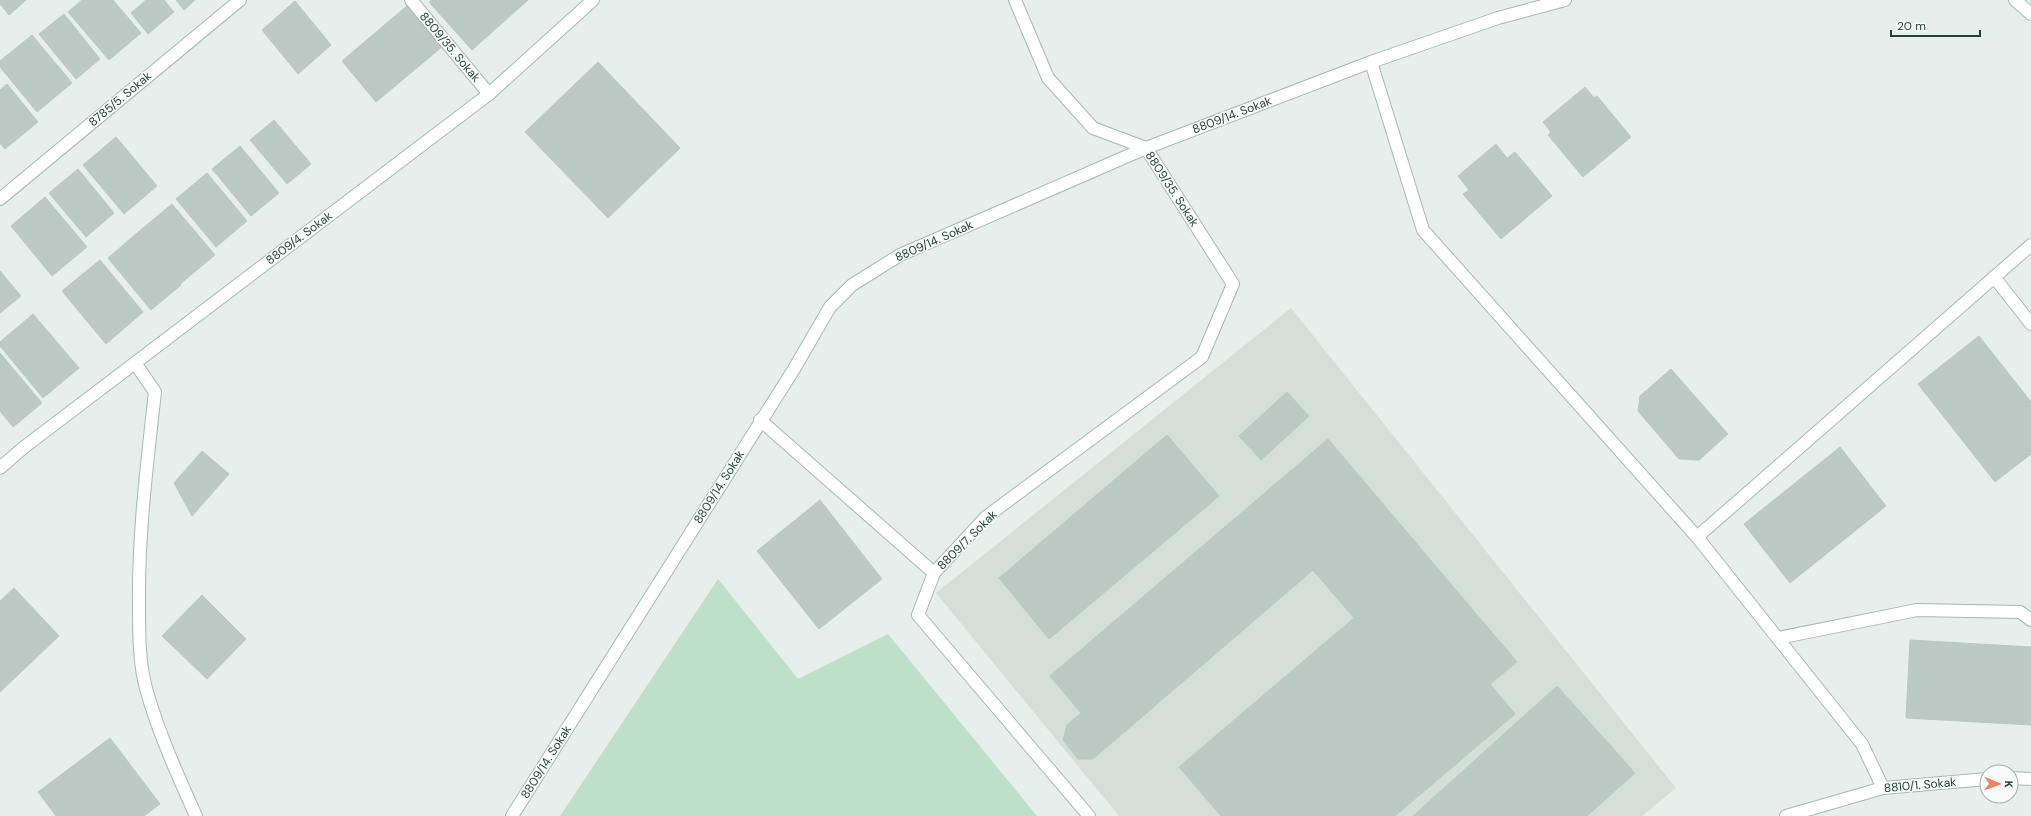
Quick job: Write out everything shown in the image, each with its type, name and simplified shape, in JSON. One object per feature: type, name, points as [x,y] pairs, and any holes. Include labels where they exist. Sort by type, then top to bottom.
[{"type":"street","name":"8785/5. Sokak","points":[[0,199],[240,0]]},
{"type":"street","name":"8809/35. Sokak","points":[[411,0],[489,94]]},
{"type":"street","name":"8809/4. Sokak","points":[[0,468],[23,448],[489,94],[593,0]]},
{"type":"street","name":"8809/35. Sokak","points":[[1015,0],[1048,78],[1093,128],[1146,148],[1233,284]]},
{"type":"street","name":"8809/14. Sokak","points":[[512,816],[760,420],[794,369],[830,307],[852,285],[900,255],[1146,148],[1371,62],[1498,18],[1565,0]]},
{"type":"street","points":[[2015,0],[2031,14]]},
{"type":"street","points":[[1371,62],[1424,230],[1696,537],[1862,744],[1883,788]]},
{"type":"street","points":[[1696,537],[2031,245]]},
{"type":"street","points":[[1994,277],[2031,324]]},
{"type":"street","name":"8809/7. Sokak","points":[[1089,816],[918,615],[934,573],[986,517],[1202,357],[1233,284]]},
{"type":"street","points":[[135,363],[155,392],[142,497],[139,580],[139,637],[147,691],[178,776],[196,816]]},
{"type":"street","points":[[760,420],[934,573]]},
{"type":"street","points":[[1778,638],[1917,610],[2020,612],[2031,620]]},
{"type":"street","points":[[2019,778],[2031,779]]},
{"type":"street","name":"8810/1. Sokak","points":[[1786,816],[1883,788],[1979,780]]},
{"type":"shaded area","points":[[1291,308],[1676,788],[1642,816],[1119,816],[936,593]]},
{"type":"green space","points":[[718,579],[798,679],[888,634],[1037,816],[560,816]]},
{"type":"building","points":[[0,0],[26,0],[9,15],[0,4]]},
{"type":"building","points":[[82,0],[113,0],[141,33],[109,60],[68,12]]},
{"type":"building","points":[[146,0],[164,0],[174,12],[148,34],[131,13]]},
{"type":"building","points":[[176,0],[195,0],[184,10]]},
{"type":"building","points":[[432,0],[528,0],[472,50],[429,2]]},
{"type":"building","points":[[295,1],[331,45],[298,74],[262,30]]},
{"type":"building","points":[[408,5],[443,46],[376,102],[342,61]]},
{"type":"building","points":[[64,14],[100,59],[76,79],[39,34]]},
{"type":"building","points":[[32,35],[72,83],[37,112],[0,67],[0,61]]},
{"type":"building","points":[[598,62],[680,148],[608,218],[525,132]]},
{"type":"building","points":[[7,84],[38,122],[5,149],[0,143],[0,90]]},
{"type":"building","points":[[1585,87],[1594,98],[1597,96],[1631,137],[1583,177],[1548,135],[1551,132],[1543,122]]},
{"type":"building","points":[[274,120],[311,164],[287,184],[250,140]]},
{"type":"building","points":[[116,137],[157,186],[124,214],[83,165]]},
{"type":"building","points":[[1496,144],[1507,158],[1515,152],[1552,196],[1501,239],[1463,194],[1469,190],[1458,176]]},
{"type":"building","points":[[240,146],[279,193],[251,216],[212,169]]},
{"type":"building","points":[[78,169],[114,213],[86,237],[49,193]]},
{"type":"building","points":[[207,173],[247,221],[216,247],[176,199]]},
{"type":"building","points":[[45,197],[87,247],[52,276],[11,226]]},
{"type":"building","points":[[172,204],[215,255],[180,284],[137,233]]},
{"type":"building","points":[[137,233],[181,285],[151,310],[108,258]]},
{"type":"building","points":[[100,260],[143,312],[106,344],[62,291]]},
{"type":"building","points":[[0,271],[21,296],[0,313]]},
{"type":"building","points":[[33,314],[79,368],[43,398],[0,346],[0,342]]},
{"type":"building","points":[[1979,336],[2031,402],[2031,454],[1995,482],[1918,384]]},
{"type":"building","points":[[0,353],[42,403],[13,427],[0,411]]},
{"type":"building","points":[[1671,369],[1728,434],[1699,460],[1679,459],[1638,411],[1640,396]]},
{"type":"building","points":[[1287,392],[1309,416],[1261,460],[1239,436]]},
{"type":"building","points":[[1167,435],[1219,496],[1049,639],[999,578]]},
{"type":"building","points":[[1328,439],[1517,662],[1490,684],[1515,714],[1395,816],[1221,816],[1179,767],[1354,618],[1313,570],[1093,759],[1078,759],[1063,740],[1067,725],[1081,713],[1050,676]]},
{"type":"building","points":[[1840,447],[1886,506],[1790,583],[1744,524]]},
{"type":"building","points":[[202,451],[229,474],[192,516],[174,483]]},
{"type":"building","points":[[820,500],[882,579],[819,629],[757,551]]},
{"type":"building","points":[[14,588],[59,636],[0,692],[0,601]]},
{"type":"building","points":[[202,595],[246,639],[207,679],[162,636]]},
{"type":"building","points":[[1910,640],[2031,647],[2031,725],[1906,718]]},
{"type":"building","points":[[1557,686],[1635,773],[1587,816],[1413,816]]},
{"type":"building","points":[[110,738],[160,804],[144,816],[56,816],[38,792]]}]
